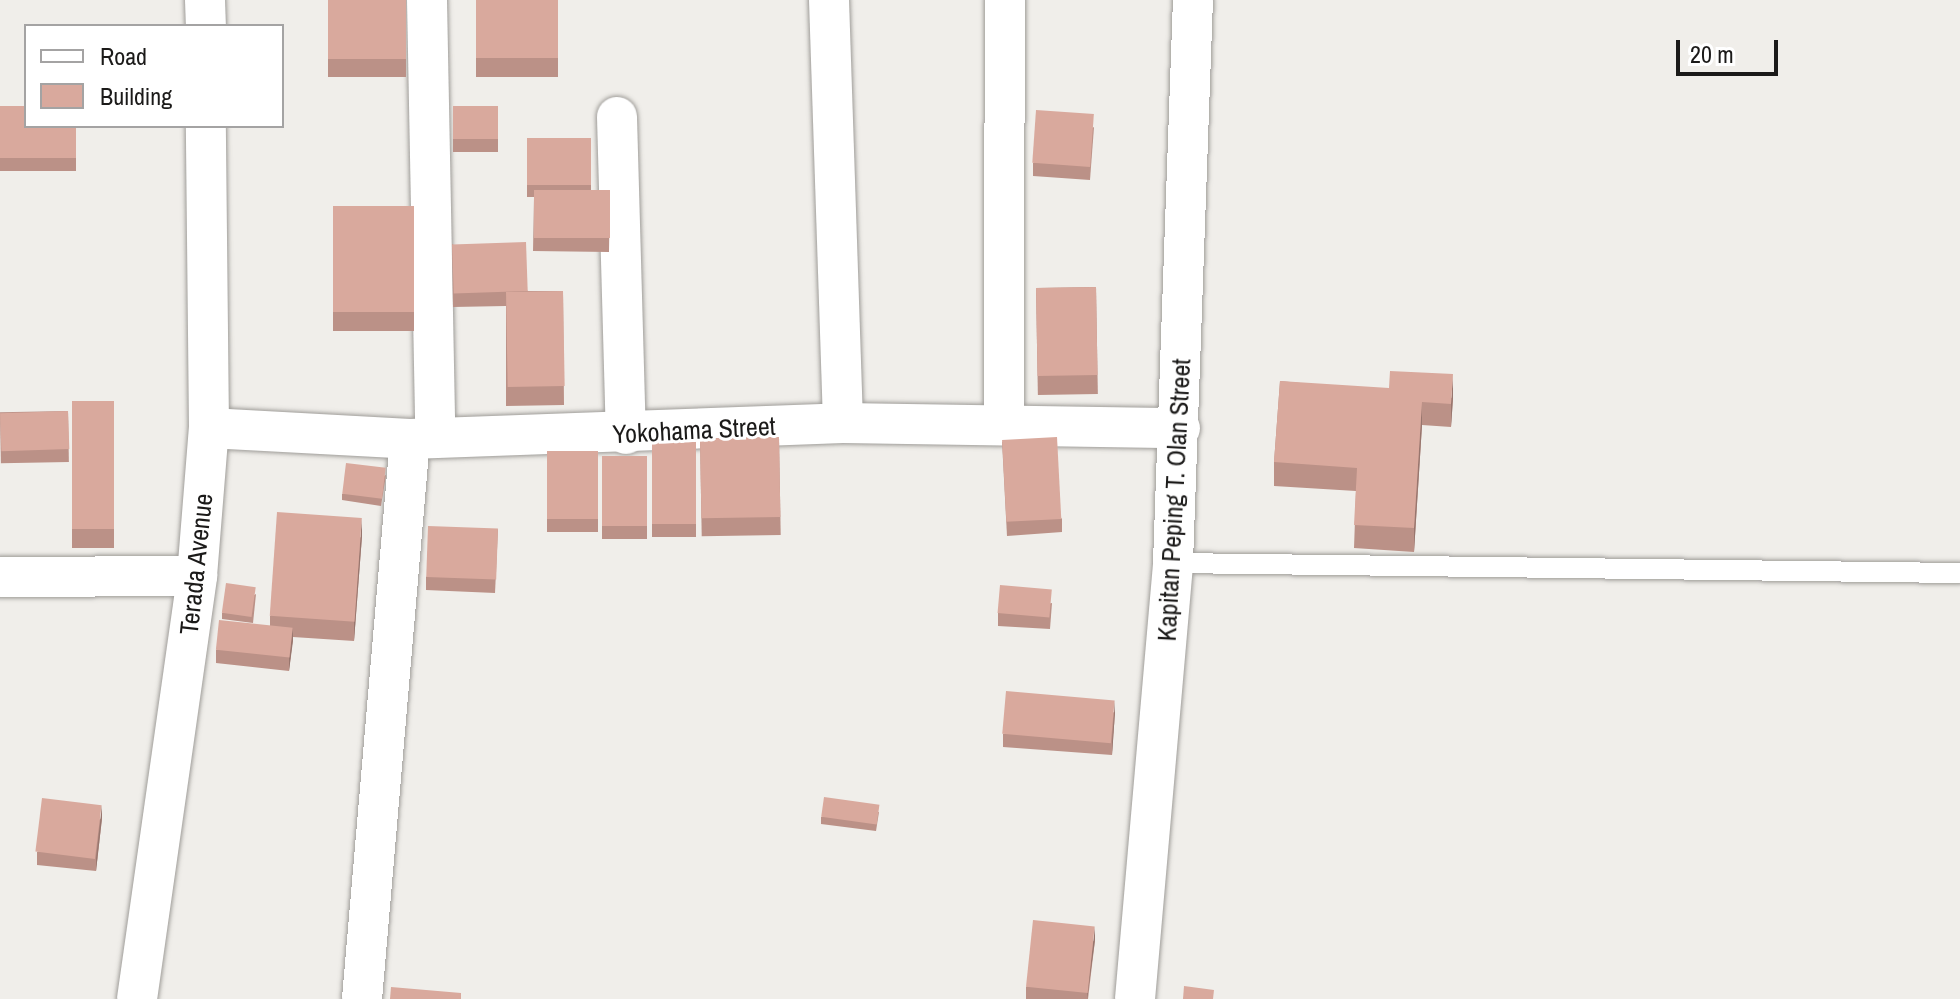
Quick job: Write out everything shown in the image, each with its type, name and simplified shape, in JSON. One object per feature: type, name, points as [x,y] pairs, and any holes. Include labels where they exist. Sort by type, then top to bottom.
[{"type":"street","points":[[205,0],[206,24]]},
{"type":"street","points":[[362,999],[422,438],[427,0]]},
{"type":"street","points":[[829,0],[843,423]]},
{"type":"street","points":[[1004,425],[1005,0]]},
{"type":"street","name":"Kapitan Peping T. Olan Street","points":[[1135,999],[1173,563],[1193,0]]},
{"type":"street","points":[[617,117],[626,434]]},
{"type":"street","name":"Terada Avenue","points":[[137,999],[197,576],[209,428],[206,128]]},
{"type":"street","name":"Yokohama Street","points":[[209,428],[422,438],[626,434],[843,423],[1180,428]]},
{"type":"street","points":[[0,577],[197,576]]},
{"type":"lane","points":[[1173,563],[1960,573]]},
{"type":"building","points":[[328,0],[406,0],[406,59],[328,59]]},
{"type":"building","points":[[476,0],[558,0],[558,58],[476,58]]},
{"type":"building","points":[[0,106],[24,106],[24,128],[76,128],[76,158],[0,158]]},
{"type":"building","points":[[453,106],[498,106],[498,139],[453,139]]},
{"type":"building","points":[[1036,110],[1094,114],[1090,167],[1032,163]]},
{"type":"building","points":[[527,138],[591,138],[591,185],[527,185]]},
{"type":"building","points":[[534,190],[610,190],[610,238],[534,238]]},
{"type":"building","points":[[333,206],[414,206],[414,312],[333,312]]},
{"type":"building","points":[[526,242],[528,291],[454,294],[452,245]]},
{"type":"building","points":[[1096,287],[1098,375],[1038,376],[1036,288]]},
{"type":"building","points":[[563,291],[565,386],[508,387],[506,292]]},
{"type":"building","points":[[1390,371],[1453,374],[1451,404],[1422,402],[1414,528],[1354,525],[1357,468],[1274,462],[1280,381],[1389,388]]},
{"type":"building","points":[[72,401],[114,401],[114,529],[72,529]]},
{"type":"building","points":[[68,411],[69,449],[1,451],[0,413]]},
{"type":"building","points":[[779,437],[780,517],[701,518],[700,438]]},
{"type":"building","points":[[1057,437],[1061,519],[1006,522],[1002,440]]},
{"type":"building","points":[[652,441],[696,441],[696,524],[652,524]]},
{"type":"building","points":[[547,451],[598,451],[598,519],[547,519]]},
{"type":"building","points":[[602,456],[647,456],[647,526],[602,526]]},
{"type":"building","points":[[346,463],[386,468],[382,499],[342,494]]},
{"type":"building","points":[[277,512],[362,518],[355,622],[270,616]]},
{"type":"building","points":[[428,526],[498,528],[496,579],[426,577]]},
{"type":"building","points":[[226,583],[256,587],[252,617],[222,613]]},
{"type":"building","points":[[1000,585],[1052,590],[1049,617],[998,613]]},
{"type":"building","points":[[219,620],[293,628],[289,658],[216,650]]},
{"type":"building","points":[[1006,691],[1115,700],[1111,743],[1002,734]]},
{"type":"building","points":[[824,797],[879,805],[877,825],[821,817]]},
{"type":"building","points":[[42,798],[102,805],[95,859],[35,852]]},
{"type":"building","points":[[1033,920],[1095,926],[1088,993],[1026,987]]},
{"type":"building","points":[[1184,986],[1214,990],[1213,999],[1183,999]]},
{"type":"building","points":[[391,987],[461,993],[461,999],[390,999]]}]
